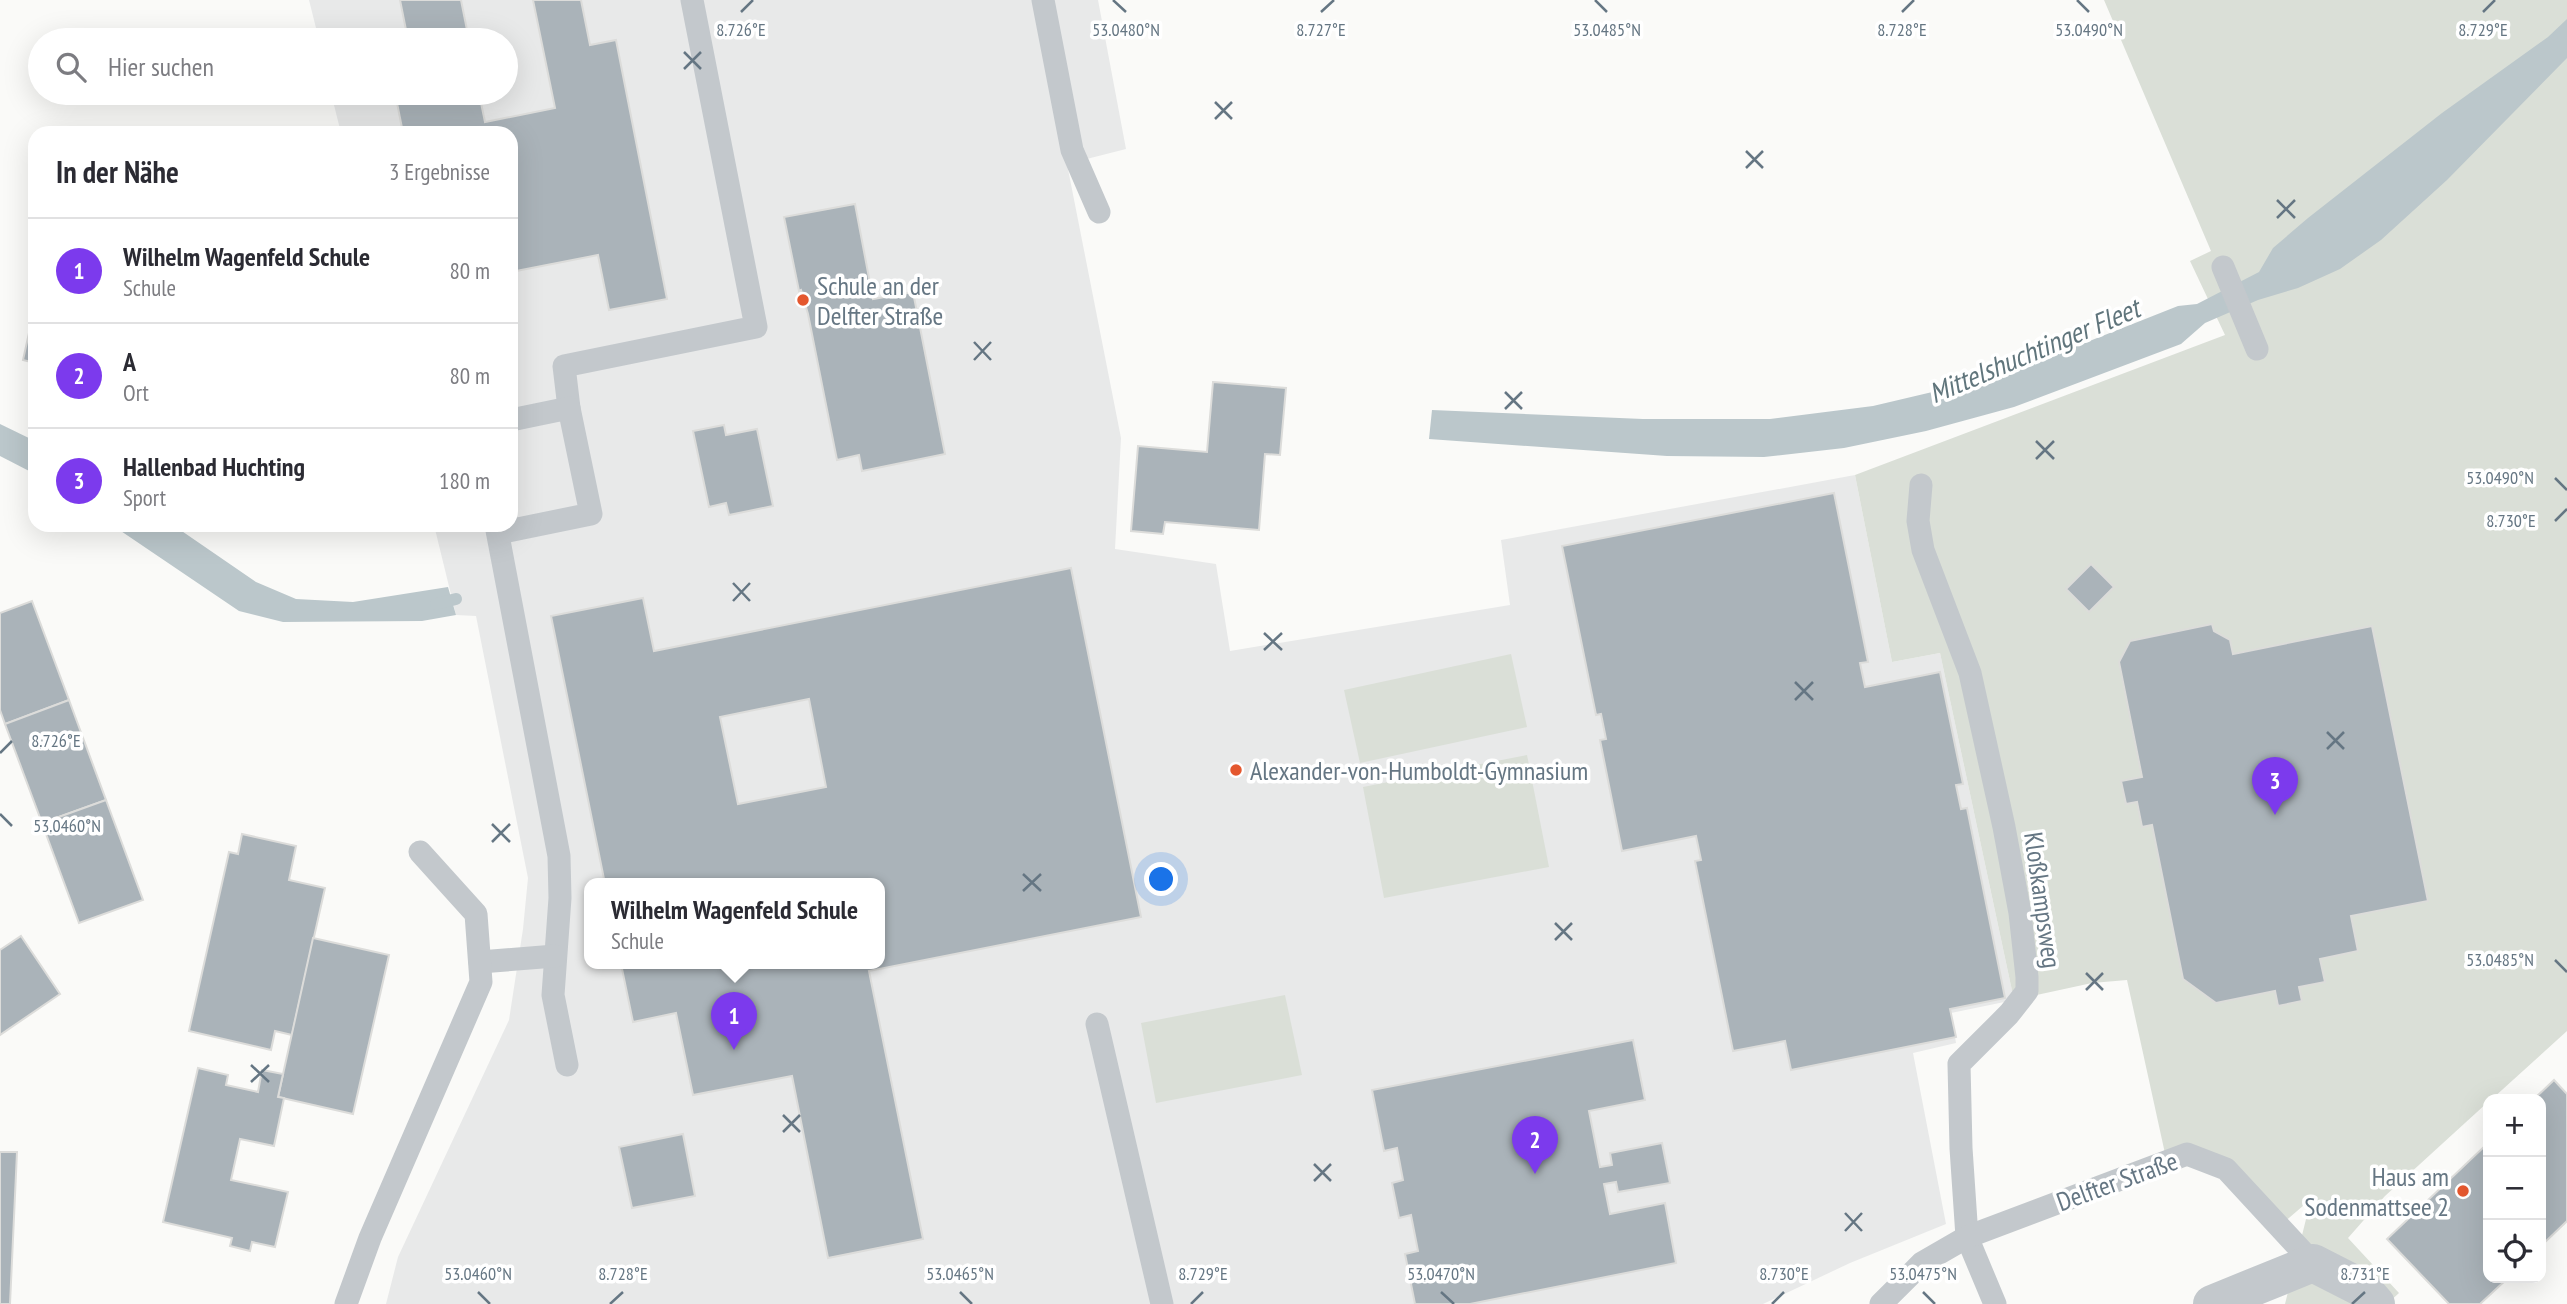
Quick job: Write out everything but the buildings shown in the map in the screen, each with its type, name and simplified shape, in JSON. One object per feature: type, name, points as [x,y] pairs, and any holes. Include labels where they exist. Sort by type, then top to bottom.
[{"type":"street","points":[[2212,1304],[2313,1263],[2362,1288],[2376,1304]]},
{"type":"lane","points":[[518,526],[591,514],[569,408],[564,366],[756,327],[692,0]]},
{"type":"lane","points":[[1043,0],[1072,150],[1099,212]]},
{"type":"lane","points":[[2223,267],[2257,349]]},
{"type":"lane","points":[[518,419],[569,408]]},
{"type":"lane","name":"Kloßkampsweg","points":[[1921,485],[1918,521],[1923,550],[1970,673],[2020,913],[2027,976],[2027,991],[2009,1014],[1959,1064],[1961,1160],[1967,1237],[1995,1304]]},
{"type":"lane","points":[[498,532],[559,856],[560,898],[553,995],[567,1065]]},
{"type":"lane","points":[[346,1304],[370,1238],[481,982],[476,914],[421,852]]},
{"type":"lane","points":[[481,962],[555,956]]},
{"type":"lane","points":[[1097,1024],[1162,1304]]},
{"type":"lane","name":"Delfter Straße","points":[[1881,1304],[1922,1264],[1967,1237],[2187,1154],[2226,1169],[2313,1263]]},
{"type":"shaded area","name":"Alexander-von-Humboldt-Gymnasium","points":[[309,0],[1098,0],[1126,149],[1067,164],[1121,438],[1115,549],[1216,564],[1230,651],[1510,605],[1501,540],[1855,475],[1892,662],[1940,653],[2014,1000],[1951,1013],[1956,1043],[1913,1053],[1946,1224],[1850,1263],[1763,1304],[386,1304],[398,1257],[509,1020],[523,929],[528,878],[476,616],[456,615],[436,532],[518,532],[518,126],[339,126],[334,105],[518,105],[518,28],[316,28]]},
{"type":"shaded area","points":[[2104,0],[2567,0],[2567,1031],[2498,1094],[2483,1094],[2483,1107],[2385,1196],[2348,1238],[2399,1293],[2387,1304],[2285,1304],[2311,1199],[2282,1224],[2227,1163],[2166,1158],[2127,980],[2092,983],[2014,1000],[1940,653],[1892,662],[1855,475],[2225,335],[2190,261],[2211,251]]},
{"type":"shaded area","points":[[2567,19],[2567,58],[2447,180],[2381,240],[2340,269],[2205,323],[2181,344],[2014,407],[1926,431],[1844,448],[1764,457],[1667,456],[1429,439],[1432,410],[1643,419],[1770,419],[1873,406],[1962,385],[2034,363],[2178,306],[2197,304],[2259,272],[2273,248],[2308,218],[2442,113],[2548,37]]},
{"type":"shaded area","points":[[0,424],[28,438],[28,470],[0,456]]},
{"type":"shaded area","points":[[122,532],[183,532],[256,582],[296,599],[353,602],[448,587],[456,615],[422,621],[283,622],[239,611]]},
{"type":"shaded area","points":[[1511,654],[1527,727],[1360,763],[1344,690]]},
{"type":"shaded area","points":[[1527,755],[1549,867],[1384,898],[1363,787]]},
{"type":"shaded area","points":[[1285,995],[1302,1075],[1156,1103],[1141,1023]]},
{"type":"waterway","name":"Mittelshuchtinger Fleet","points":[[436,604],[456,599]]},
{"type":"place","name":"Schule an der Delfter Straße","points":[[803,300]]},
{"type":"place","name":"Alexander-von-Humboldt-Gymnasium","points":[[1236,770]]},
{"type":"place","name":"Hallenbad Huchting","points":[[2275,815]]},
{"type":"place","name":"Wilhelm Wagenfeld Schule","points":[[734,1050]]},
{"type":"place","name":"A","points":[[1535,1174]]},
{"type":"place","name":"Haus am Sodenmattsee 2","points":[[2463,1191]]}]
